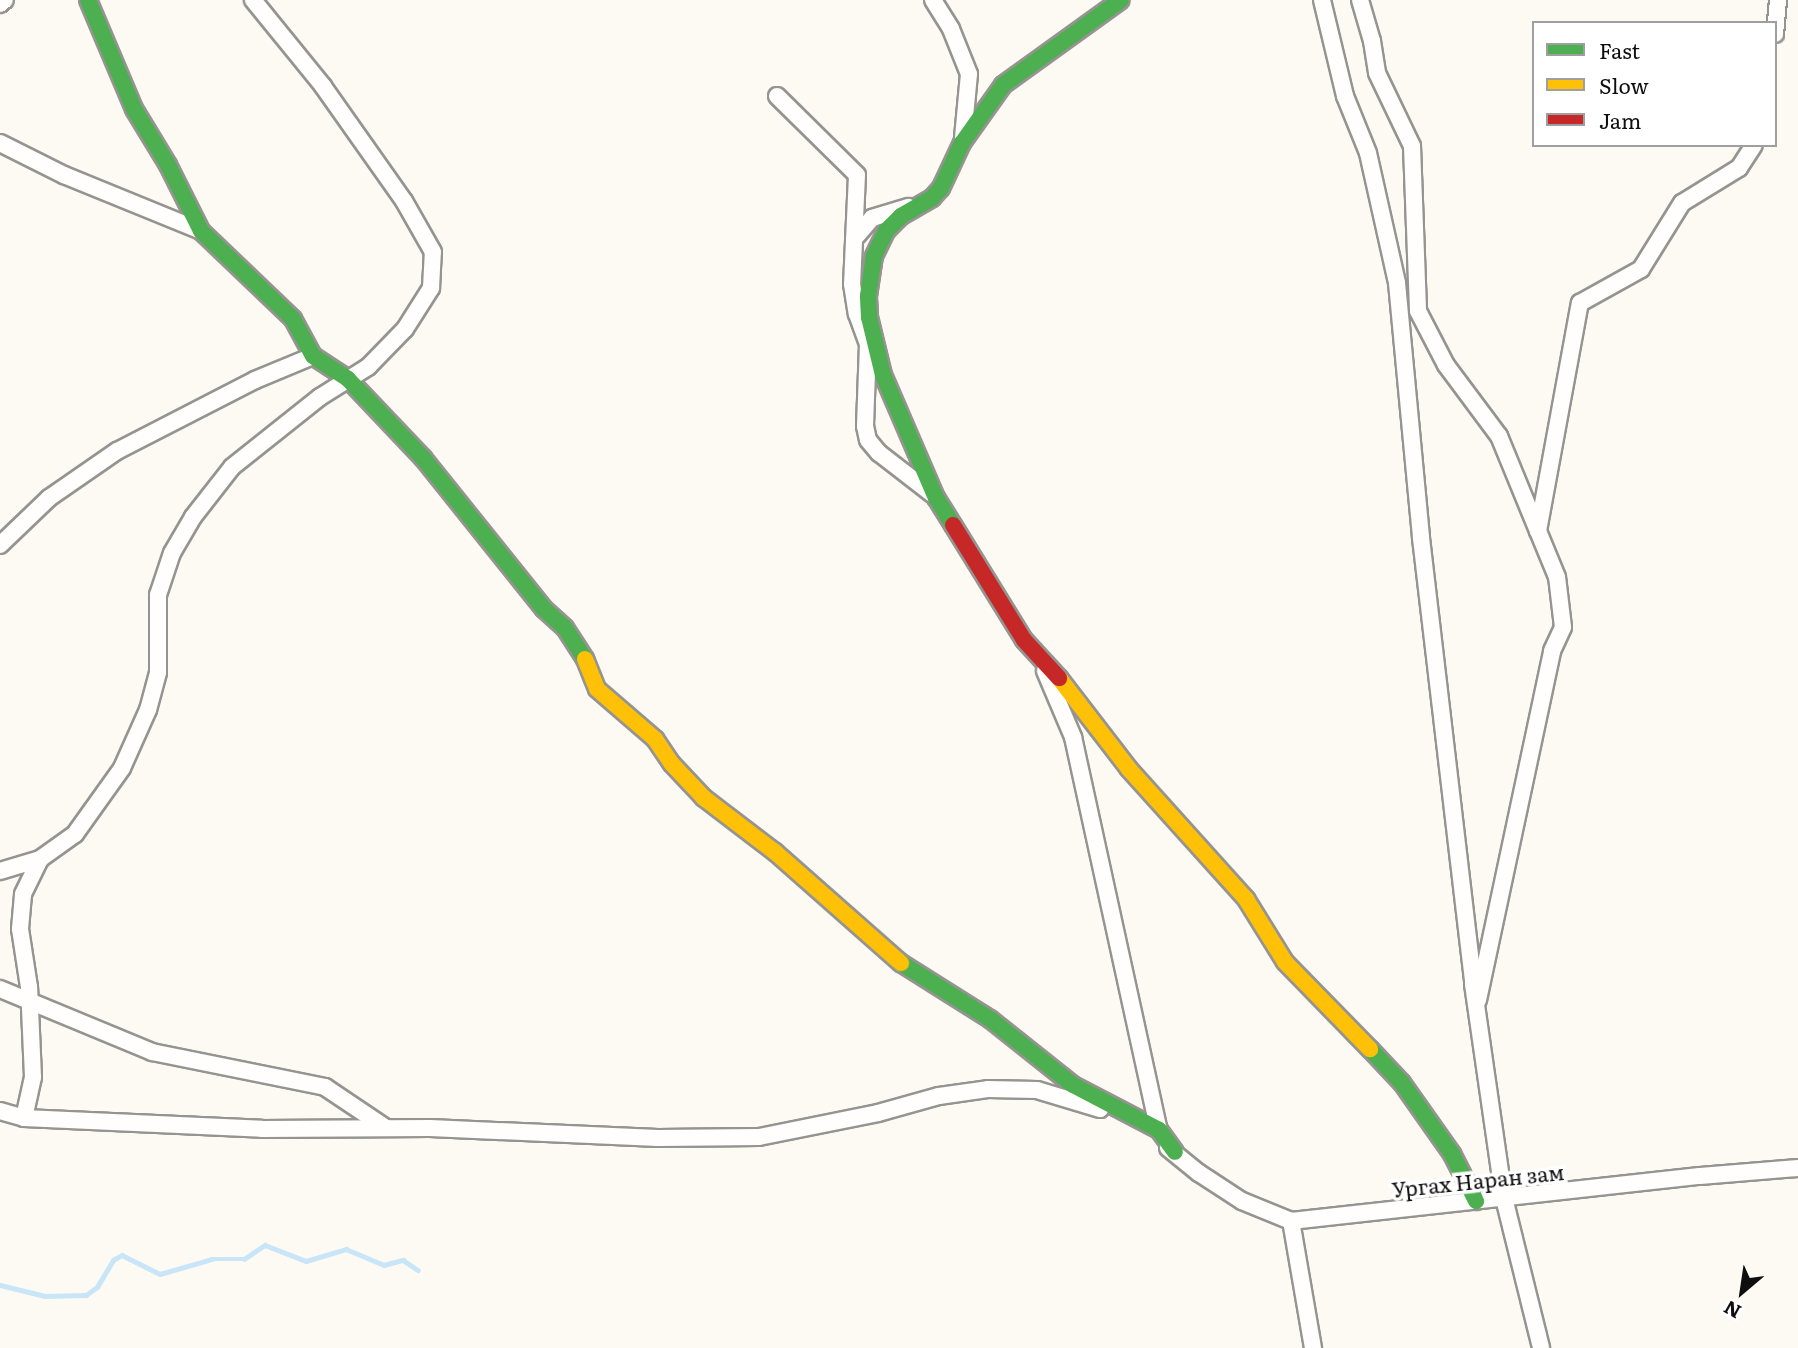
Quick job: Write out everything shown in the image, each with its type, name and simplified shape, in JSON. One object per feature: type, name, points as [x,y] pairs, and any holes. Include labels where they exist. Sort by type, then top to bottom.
[{"type":"street","points":[[0,4],[5,0]]},
{"type":"street","points":[[88,0],[134,109],[168,165],[201,231],[293,319],[313,356],[348,379],[423,458],[544,609],[565,628],[586,663],[597,689],[655,739],[672,764],[704,798],[775,852],[851,922],[929,983],[990,1019],[1073,1085],[1159,1130]]},
{"type":"street","points":[[0,871],[40,859],[75,834],[122,768],[148,710],[158,672],[158,595],[172,553],[193,517],[232,467],[320,397],[368,367],[405,329],[431,288],[433,252],[404,201],[323,86],[253,0]]},
{"type":"street","points":[[933,0],[951,29],[969,74],[962,143]]},
{"type":"street","points":[[853,240],[872,218],[932,198],[941,188],[962,143],[1003,85],[1121,0]]},
{"type":"street","points":[[1322,0],[1345,96],[1368,153],[1397,283],[1421,538],[1473,984],[1504,1198],[1541,1348]]},
{"type":"street","points":[[1360,0],[1373,41],[1377,73],[1412,146],[1418,311],[1446,365],[1499,436],[1557,577],[1563,627],[1552,651],[1478,1004]]},
{"type":"street","points":[[1776,21],[1778,0]]},
{"type":"street","points":[[777,96],[857,175],[852,284],[857,314],[868,344],[865,426],[868,440],[879,453],[936,498]]},
{"type":"street","points":[[0,144],[64,175],[201,231]]},
{"type":"street","points":[[1538,531],[1580,303],[1641,269],[1682,203],[1739,168],[1753,147]]},
{"type":"street","points":[[869,317],[868,296],[877,247],[886,231],[917,205]]},
{"type":"street","points":[[853,240],[869,317],[890,394],[936,498],[1024,640],[1039,660],[1074,695],[1129,769],[1246,899],[1285,962],[1402,1083],[1452,1154],[1476,1201]]},
{"type":"street","points":[[0,545],[48,498],[117,451],[255,380],[313,356]]},
{"type":"street","points":[[1039,660],[1073,737],[1159,1130],[1175,1152]]},
{"type":"street","points":[[9,1112],[33,1077],[30,1000],[21,920],[23,894],[40,859]]},
{"type":"street","points":[[0,989],[152,1052],[325,1087],[386,1128]]},
{"type":"street","points":[[9,1112],[262,1129],[386,1128],[658,1138],[759,1137],[878,1113],[939,1096],[988,1089],[1037,1090],[1090,1104],[1140,1129],[1242,1201],[1291,1222],[1313,1348]]},
{"type":"street","points":[[0,1098],[9,1112]]},
{"type":"street","name":"Ургах Наран зам","points":[[1291,1222],[1700,1176],[1798,1168]]},
{"type":"waterway","points":[[0,1285],[45,1296],[86,1295],[97,1287],[113,1260],[122,1255],[160,1274],[212,1259],[244,1259],[265,1245],[306,1261],[346,1249],[384,1265],[403,1260],[418,1270]]},
{"type":"traffic: fast","points":[[88,0],[134,109],[168,165],[201,231],[293,319],[313,356],[348,379],[423,458],[544,609],[565,628],[585,659]]},
{"type":"traffic: fast","points":[[953,525],[936,498],[883,375],[869,317],[868,296],[874,256],[886,231],[901,216],[932,198],[941,188],[962,143],[1003,85],[1121,0]]},
{"type":"traffic: fast","points":[[901,963],[990,1019],[1073,1085],[1159,1130],[1175,1152]]},
{"type":"traffic: fast","points":[[1370,1049],[1402,1083],[1452,1154],[1476,1201]]},
{"type":"traffic: slow","points":[[585,659],[597,689],[655,739],[672,764],[704,798],[775,852],[901,963]]},
{"type":"traffic: slow","points":[[1059,678],[1129,769],[1246,899],[1285,962],[1370,1049]]},
{"type":"traffic: jam","points":[[953,525],[1024,640],[1059,678]]}]
